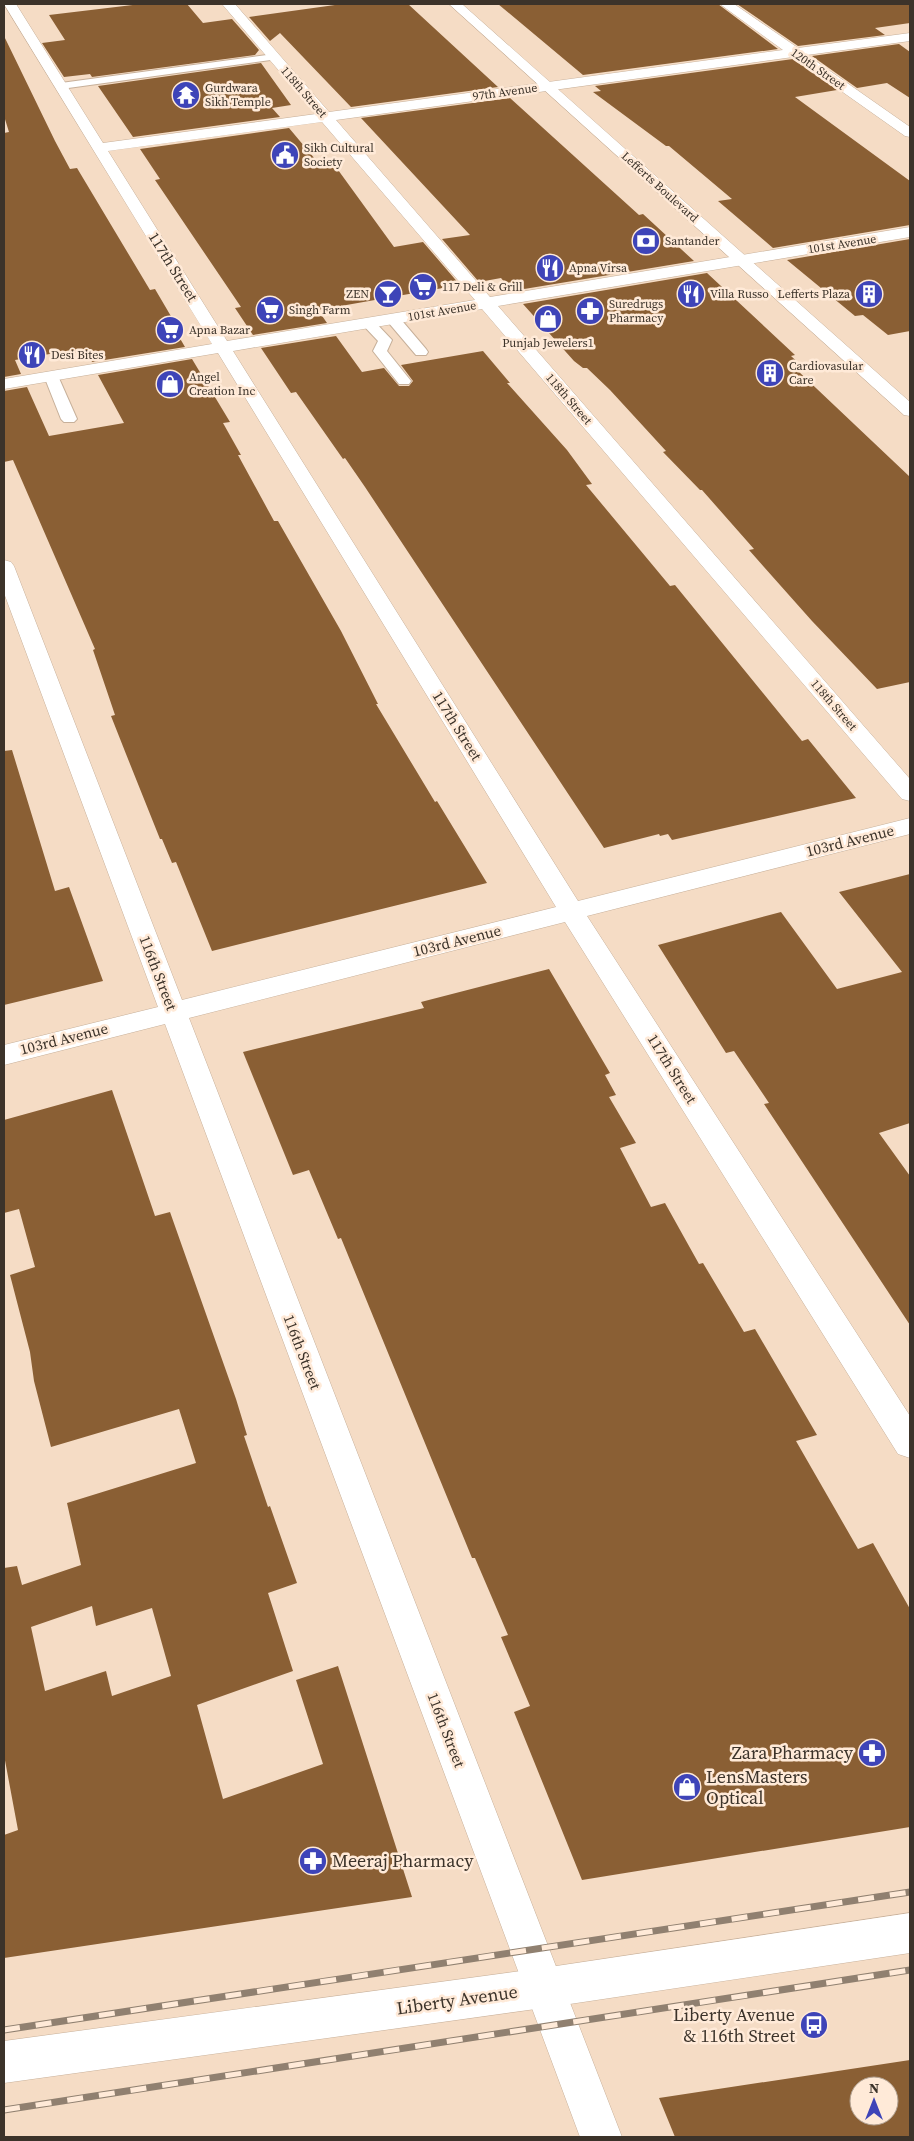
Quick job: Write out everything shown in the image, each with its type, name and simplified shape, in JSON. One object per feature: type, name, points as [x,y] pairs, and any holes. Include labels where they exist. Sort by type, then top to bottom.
[{"type":"street","name":"118th Street","points":[[228,4],[910,794]]},
{"type":"street","name":"Lefferts Boulevard","points":[[455,4],[910,410]]},
{"type":"street","name":"120th Street","points":[[726,4],[910,134]]},
{"type":"street","name":"117th Street","points":[[12,6],[572,912],[910,1444]]},
{"type":"street","name":"97th Avenue","points":[[99,148],[910,36]]},
{"type":"street","name":"101st Avenue","points":[[4,384],[910,232]]},
{"type":"street","name":"116th Street","points":[[4,566],[601,2137]]},
{"type":"street","name":"103rd Avenue","points":[[4,1055],[910,826]]},
{"type":"street","name":"Liberty Avenue","points":[[4,2062],[543,1988],[910,1933]]},
{"type":"lane","points":[[61,86],[274,57]]},
{"type":"lane","points":[[393,319],[421,352]]},
{"type":"lane","points":[[368,323],[384,340],[380,351],[404,382]]},
{"type":"lane","points":[[51,376],[69,419]]},
{"type":"building","points":[[141,4],[187,4],[203,23],[232,19],[259,50],[255,55],[92,77],[90,74],[64,77],[42,43],[65,40],[49,15]]},
{"type":"building","points":[[342,4],[408,4],[498,87],[351,107],[280,33],[270,41],[249,17]]},
{"type":"building","points":[[498,4],[718,4],[778,49],[583,75]]},
{"type":"building","points":[[737,4],[909,4],[910,23],[875,28],[885,35],[798,46]]},
{"type":"building","points":[[4,36],[70,169],[77,168],[150,290],[155,289],[182,335],[178,335],[185,347],[92,362],[88,355],[67,351],[15,360],[21,374],[4,377],[4,133],[9,132],[4,116]]},
{"type":"building","points":[[899,44],[910,52],[910,98],[887,83],[857,88],[812,56]]},
{"type":"building","points":[[793,59],[837,90],[795,97],[910,181],[910,225],[773,248],[718,201],[732,199],[669,146],[666,146],[593,92],[601,91],[595,86]]},
{"type":"building","name":"Gurdwara Sikh Temple","points":[[261,63],[291,105],[272,108],[280,117],[133,137],[98,86]]},
{"type":"building","points":[[510,98],[639,215],[643,214],[694,261],[512,291],[501,278],[479,282],[442,239],[470,235],[361,118]]},
{"type":"building","points":[[289,128],[320,165],[333,163],[394,247],[423,242],[460,285],[318,310],[327,323],[253,335],[235,308],[241,307],[155,180],[160,179],[140,149]]},
{"type":"building","points":[[910,239],[910,331],[888,335],[863,315],[855,316],[787,260]]},
{"type":"building","points":[[707,273],[795,355],[791,356],[805,369],[798,371],[910,477],[910,682],[877,689],[812,621],[749,550],[754,549],[702,490],[663,452],[666,451],[610,390],[587,368],[583,368],[574,361],[523,304]]},
{"type":"building","points":[[336,336],[362,372],[384,368],[399,386],[409,386],[413,381],[401,365],[483,351],[510,383],[507,383],[567,450],[592,484],[586,485],[670,586],[675,585],[802,741],[808,739],[856,798],[672,840],[668,834],[660,836],[659,834],[604,848],[365,487],[296,392],[291,393],[261,348]]},
{"type":"building","points":[[192,359],[230,422],[223,423],[241,455],[238,455],[274,521],[278,521],[341,631],[378,704],[376,704],[435,802],[437,801],[487,883],[212,951],[176,862],[172,863],[162,839],[160,839],[111,716],[115,715],[93,650],[95,649],[13,460],[4,462],[4,391],[27,387],[49,436],[124,423],[98,375]]},
{"type":"building","points":[[12,750],[55,891],[69,887],[103,981],[4,1005],[4,751]]},
{"type":"building","points":[[910,874],[910,1123],[879,1133],[910,1176],[910,1325],[764,1104],[769,1103],[734,1051],[726,1053],[658,945],[781,912],[837,989],[902,972],[839,892]]},
{"type":"building","points":[[549,969],[610,1073],[605,1075],[616,1095],[609,1097],[636,1143],[620,1148],[651,1207],[665,1203],[699,1264],[703,1263],[744,1332],[755,1329],[817,1435],[796,1441],[858,1549],[873,1543],[910,1609],[910,1827],[582,1880],[514,1712],[530,1706],[501,1637],[508,1635],[475,1558],[472,1558],[341,1238],[338,1239],[309,1170],[293,1175],[243,1052],[424,1008],[421,1002]]},
{"type":"building","points":[[112,1090],[155,1216],[170,1212],[236,1399],[247,1435],[244,1436],[268,1507],[270,1506],[297,1583],[268,1593],[293,1671],[197,1705],[223,1799],[323,1764],[296,1680],[338,1666],[412,1897],[4,1958],[4,1835],[18,1830],[4,1755],[4,1568],[17,1566],[22,1585],[81,1565],[67,1503],[196,1463],[179,1409],[51,1447],[34,1381],[30,1352],[10,1275],[35,1267],[19,1209],[4,1213],[4,1120]],"holes":[[[92,1606],[96,1626],[152,1608],[171,1676],[112,1696],[106,1671],[45,1691],[31,1627]]]},
{"type":"building","points":[[910,2060],[910,2137],[675,2137],[659,2098]]},
{"type":"railway","points":[[4,2030],[910,1892]]},
{"type":"railway","points":[[4,2110],[910,1970]]},
{"type":"place","name":"Gurdwara Sikh Temple","points":[[186,95]]},
{"type":"place","name":"Sikh Cultural Society","points":[[285,155]]},
{"type":"place","name":"Santander","points":[[646,241]]},
{"type":"place","name":"Apna Virsa","points":[[550,268]]},
{"type":"place","name":"117 Deli & Grill","points":[[423,287]]},
{"type":"place","name":"ZEN","points":[[388,294]]},
{"type":"place","name":"Villa Russo","points":[[691,294]]},
{"type":"place","name":"Lefferts Plaza","points":[[869,294]]},
{"type":"place","name":"Singh Farm","points":[[270,310]]},
{"type":"place","name":"Suredrugs Pharmacy","points":[[590,311]]},
{"type":"place","name":"Punjab Jewelers1","points":[[548,319]]},
{"type":"place","name":"Apna Bazar","points":[[170,330]]},
{"type":"place","name":"Desi Bites","points":[[32,355]]},
{"type":"place","name":"Cardiovasular Care","points":[[770,373]]},
{"type":"place","name":"Angel Creation Inc","points":[[170,384]]},
{"type":"place","name":"Zara Pharmacy","points":[[872,1753]]},
{"type":"place","name":"LensMasters Optical","points":[[687,1787]]},
{"type":"place","name":"Meeraj Pharmacy","points":[[313,1861]]},
{"type":"place","name":"Liberty Avenue & 116th Street","points":[[814,2025]]}]
